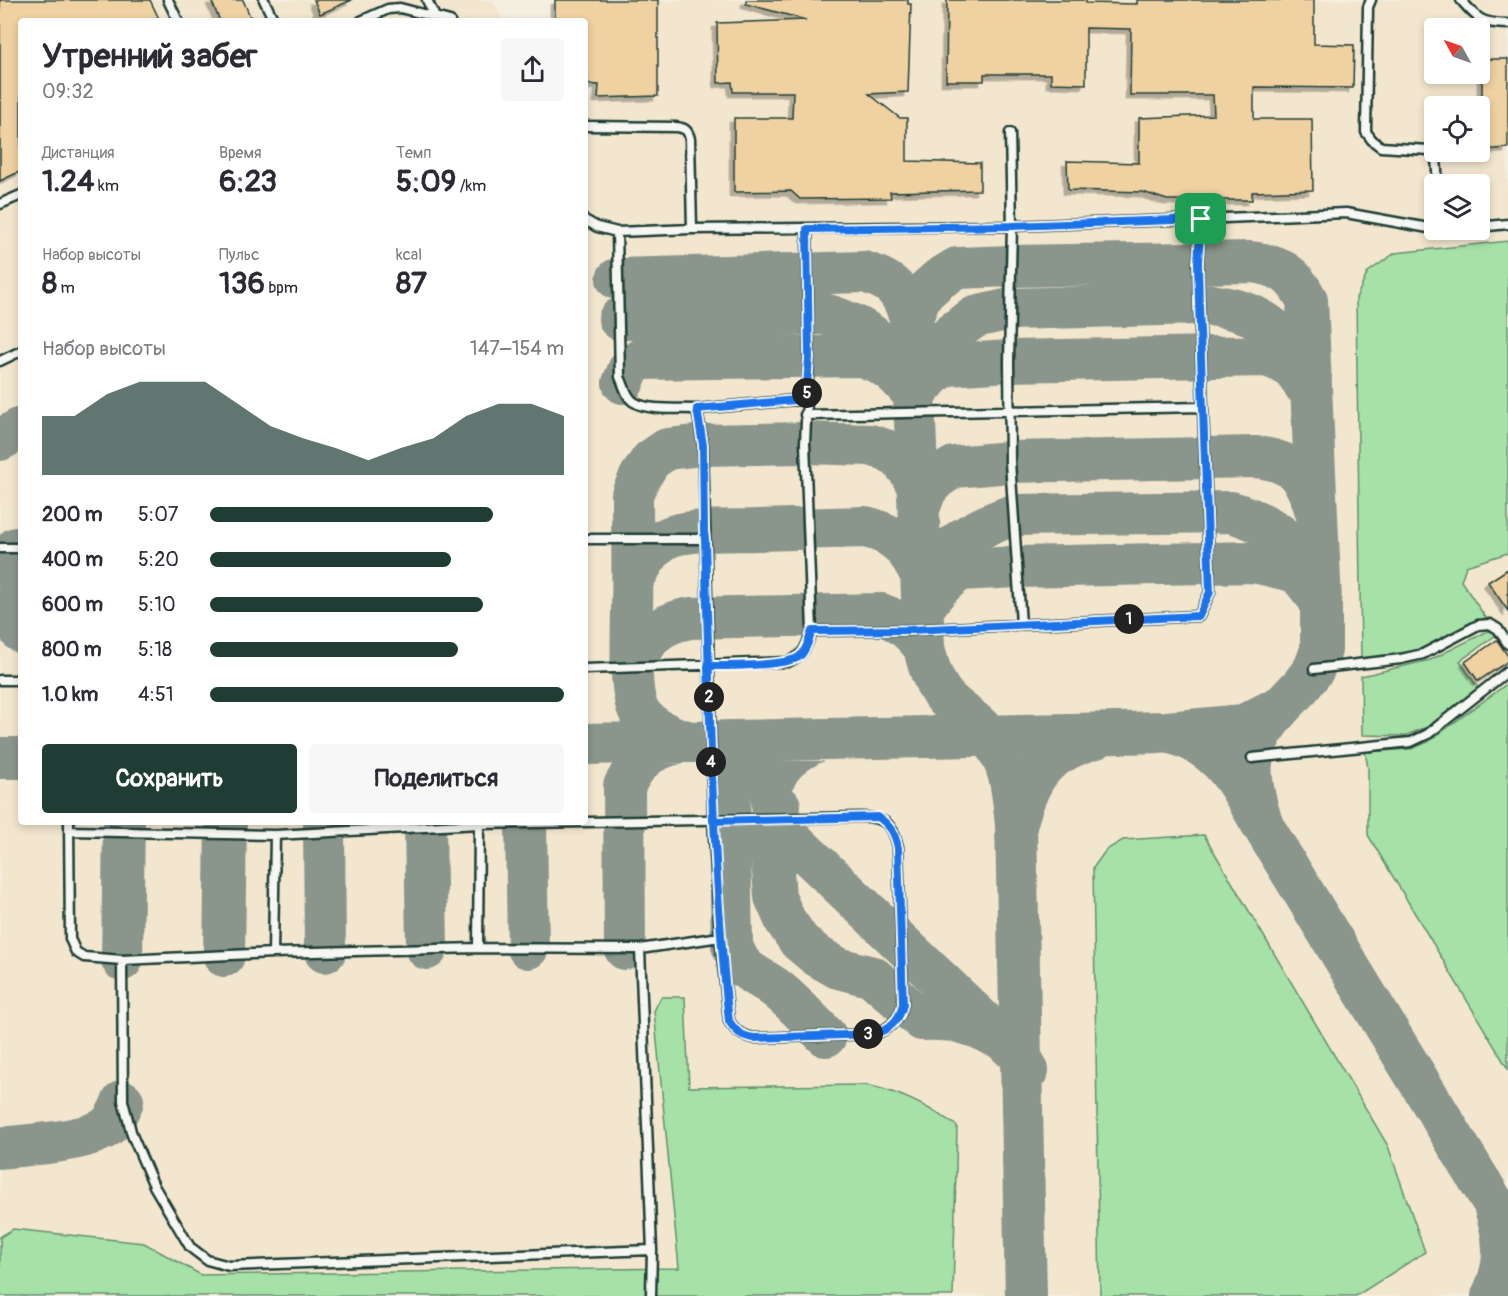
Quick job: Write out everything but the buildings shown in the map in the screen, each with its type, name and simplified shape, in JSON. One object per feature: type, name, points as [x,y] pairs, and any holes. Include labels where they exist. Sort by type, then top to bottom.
[{"type":"lane","points":[[168,0],[177,18]]},
{"type":"lane","points":[[264,0],[273,18]]},
{"type":"lane","points":[[427,0],[434,15]]},
{"type":"lane","points":[[1371,0],[1368,7],[1366,132],[1381,147],[1429,150],[1436,158],[1437,174]]},
{"type":"lane","points":[[1461,0],[1478,19],[1489,23],[1508,24]]},
{"type":"lane","points":[[368,18],[388,9],[400,8],[442,18]]},
{"type":"lane","points":[[588,126],[683,128],[689,132],[692,229]]},
{"type":"lane","points":[[1010,133],[1012,226],[1009,361],[1010,462],[1021,624]]},
{"type":"lane","points":[[0,204],[18,196]]},
{"type":"lane","points":[[588,222],[597,227],[617,232],[692,229],[1012,226],[1346,213],[1424,227]]},
{"type":"lane","points":[[812,631],[910,630],[1199,616],[1210,592],[1198,262],[1201,219]]},
{"type":"lane","points":[[1490,226],[1508,224]]},
{"type":"lane","points":[[588,669],[788,662],[800,657],[807,645],[812,631],[805,415],[809,358],[807,229]]},
{"type":"lane","points":[[617,232],[620,377],[633,402],[645,407],[697,409],[806,399]]},
{"type":"lane","points":[[0,361],[18,352]]},
{"type":"lane","points":[[805,415],[1203,407]]},
{"type":"lane","points":[[588,823],[713,821],[878,817],[888,824],[895,834],[898,848],[903,1007],[897,1018],[888,1029],[875,1034],[754,1038],[743,1036],[729,1021],[720,937],[713,821],[703,445],[697,409]]},
{"type":"lane","points":[[588,539],[705,539]]},
{"type":"lane","points":[[0,548],[18,548]]},
{"type":"lane","points":[[1314,669],[1401,659],[1423,654],[1478,625],[1490,624],[1498,629],[1508,644]]},
{"type":"lane","points":[[1252,758],[1411,742],[1428,734],[1508,671]]},
{"type":"lane","points":[[0,680],[18,680]]},
{"type":"lane","points":[[460,825],[275,835],[69,826],[70,939],[72,946],[84,957],[122,960],[273,953],[478,948],[640,949],[720,937]]},
{"type":"lane","points":[[478,948],[479,825]]},
{"type":"lane","points":[[273,953],[275,835]]},
{"type":"lane","points":[[640,949],[652,1250],[651,1296]]},
{"type":"lane","points":[[122,960],[123,1101],[132,1135],[154,1186],[190,1247],[207,1260],[229,1266],[652,1250]]},
{"type":"shaded area","points":[[0,0],[493,0],[502,18],[18,18],[18,825],[588,825],[588,98],[658,96],[658,0],[670,2],[671,0],[1508,0],[1508,1296],[0,1296]]},
{"type":"green space","points":[[1508,241],[1508,553],[1466,566],[1461,581],[1486,618],[1425,649],[1361,659],[1356,298],[1368,272],[1395,253]]},
{"type":"green space","points":[[1488,631],[1499,633],[1460,661],[1478,688],[1427,727],[1404,736],[1362,735],[1361,676],[1430,660]]},
{"type":"green space","points":[[1508,683],[1508,1069],[1368,835],[1368,768],[1365,752],[1411,749],[1428,742]]},
{"type":"green space","points":[[1204,835],[1388,1146],[1425,1252],[1356,1296],[1100,1296],[1093,868],[1106,850],[1123,840]]},
{"type":"green space","points":[[661,997],[685,997],[689,1087],[865,1085],[913,1100],[957,1126],[953,1296],[0,1296],[0,1237],[13,1229],[144,1243],[201,1275],[679,1268],[654,1011]]},
{"type":"taxiway","points":[[1251,262],[1285,272],[1297,283],[1307,300],[1321,602],[1321,650],[1314,669],[1283,705],[1244,725],[1167,732],[988,736],[941,692],[930,670],[924,647],[911,321],[921,295],[939,279],[957,268],[1251,262]]},
{"type":"taxiway","points":[[617,279],[864,272],[883,279],[895,289],[904,302],[911,321]]},
{"type":"taxiway","points":[[913,382],[933,352],[951,334],[975,317],[1010,309],[1199,304],[1237,310],[1266,323],[1290,345],[1311,378]]},
{"type":"taxiway","points":[[619,319],[824,314],[857,326],[880,342],[898,364],[914,395],[891,371],[861,356],[641,359],[629,368],[623,383]]},
{"type":"taxiway","points":[[916,393],[933,374],[947,365],[1009,361],[1266,356],[1288,366],[1304,385]]},
{"type":"taxiway","points":[[0,440],[18,430]]},
{"type":"taxiway","points":[[686,741],[655,728],[644,719],[636,704],[632,678],[632,494],[651,460],[667,449],[703,445],[805,443],[870,445],[886,450],[899,458],[910,472],[918,488]]},
{"type":"taxiway","points":[[919,509],[926,490],[937,478],[954,467],[1010,462],[1255,457],[1279,462],[1296,472],[1307,489],[1316,512]]},
{"type":"taxiway","points":[[1231,512],[1272,529],[1289,542],[1306,564],[1321,602],[1297,572],[1254,562],[960,570],[939,588],[923,609],[925,591],[932,572],[950,549],[974,532],[1014,515],[1231,512]]},
{"type":"taxiway","points":[[636,575],[656,546],[674,535],[710,531],[865,527],[885,534],[899,543],[911,557],[921,575]]},
{"type":"taxiway","points":[[16,548],[18,582]]},
{"type":"taxiway","points":[[632,668],[654,634],[668,624],[690,618],[881,614],[905,627],[924,647]]},
{"type":"taxiway","points":[[1167,732],[1186,738],[1215,756],[1236,780],[1263,826],[1253,791],[1252,762],[1261,734],[1283,705]]},
{"type":"taxiway","points":[[588,744],[988,736]]},
{"type":"taxiway","points":[[988,736],[1007,769],[1016,825],[1026,1296]]},
{"type":"taxiway","points":[[1017,822],[1028,790],[1043,767],[1065,750],[1096,738]]},
{"type":"taxiway","points":[[823,739],[794,754],[776,775],[772,787],[772,801],[784,832],[1020,1056],[1028,1070]]},
{"type":"taxiway","points":[[783,740],[747,757],[736,772],[729,793],[732,945],[740,962],[748,971],[781,992],[826,1036]]},
{"type":"taxiway","points":[[625,949],[624,786],[634,769],[645,757],[659,749],[678,743]]},
{"type":"taxiway","points":[[0,758],[18,758]]},
{"type":"taxiway","points":[[780,806],[770,831],[775,897],[785,920],[799,941],[817,956],[838,968],[873,977],[922,1020],[959,1022],[993,1035]]},
{"type":"taxiway","points":[[122,960],[124,825]]},
{"type":"taxiway","points":[[224,956],[226,825]]},
{"type":"taxiway","points":[[324,825],[325,952]]},
{"type":"taxiway","points":[[425,825],[427,949]]},
{"type":"taxiway","points":[[526,825],[528,948]]},
{"type":"taxiway","points":[[1263,826],[1508,1227]]},
{"type":"taxiway","points":[[0,1148],[57,1142],[100,1131],[109,1125],[123,1101]]},
{"type":"taxiway","points":[[1492,1296],[1503,1261],[1502,1238],[1493,1202]]},
{"type":"route","points":[[1201,219],[1012,226],[807,229],[809,358],[806,399],[697,409],[703,445],[704,531],[705,539],[708,666],[711,741],[713,821],[878,817],[888,824],[895,834],[898,848],[903,1007],[888,1029],[875,1034],[754,1038],[743,1036],[729,1021],[720,937],[713,821],[708,666],[788,662],[800,657],[812,631],[910,630],[1199,616],[1210,592],[1199,304],[1198,262],[1201,219]]}]
